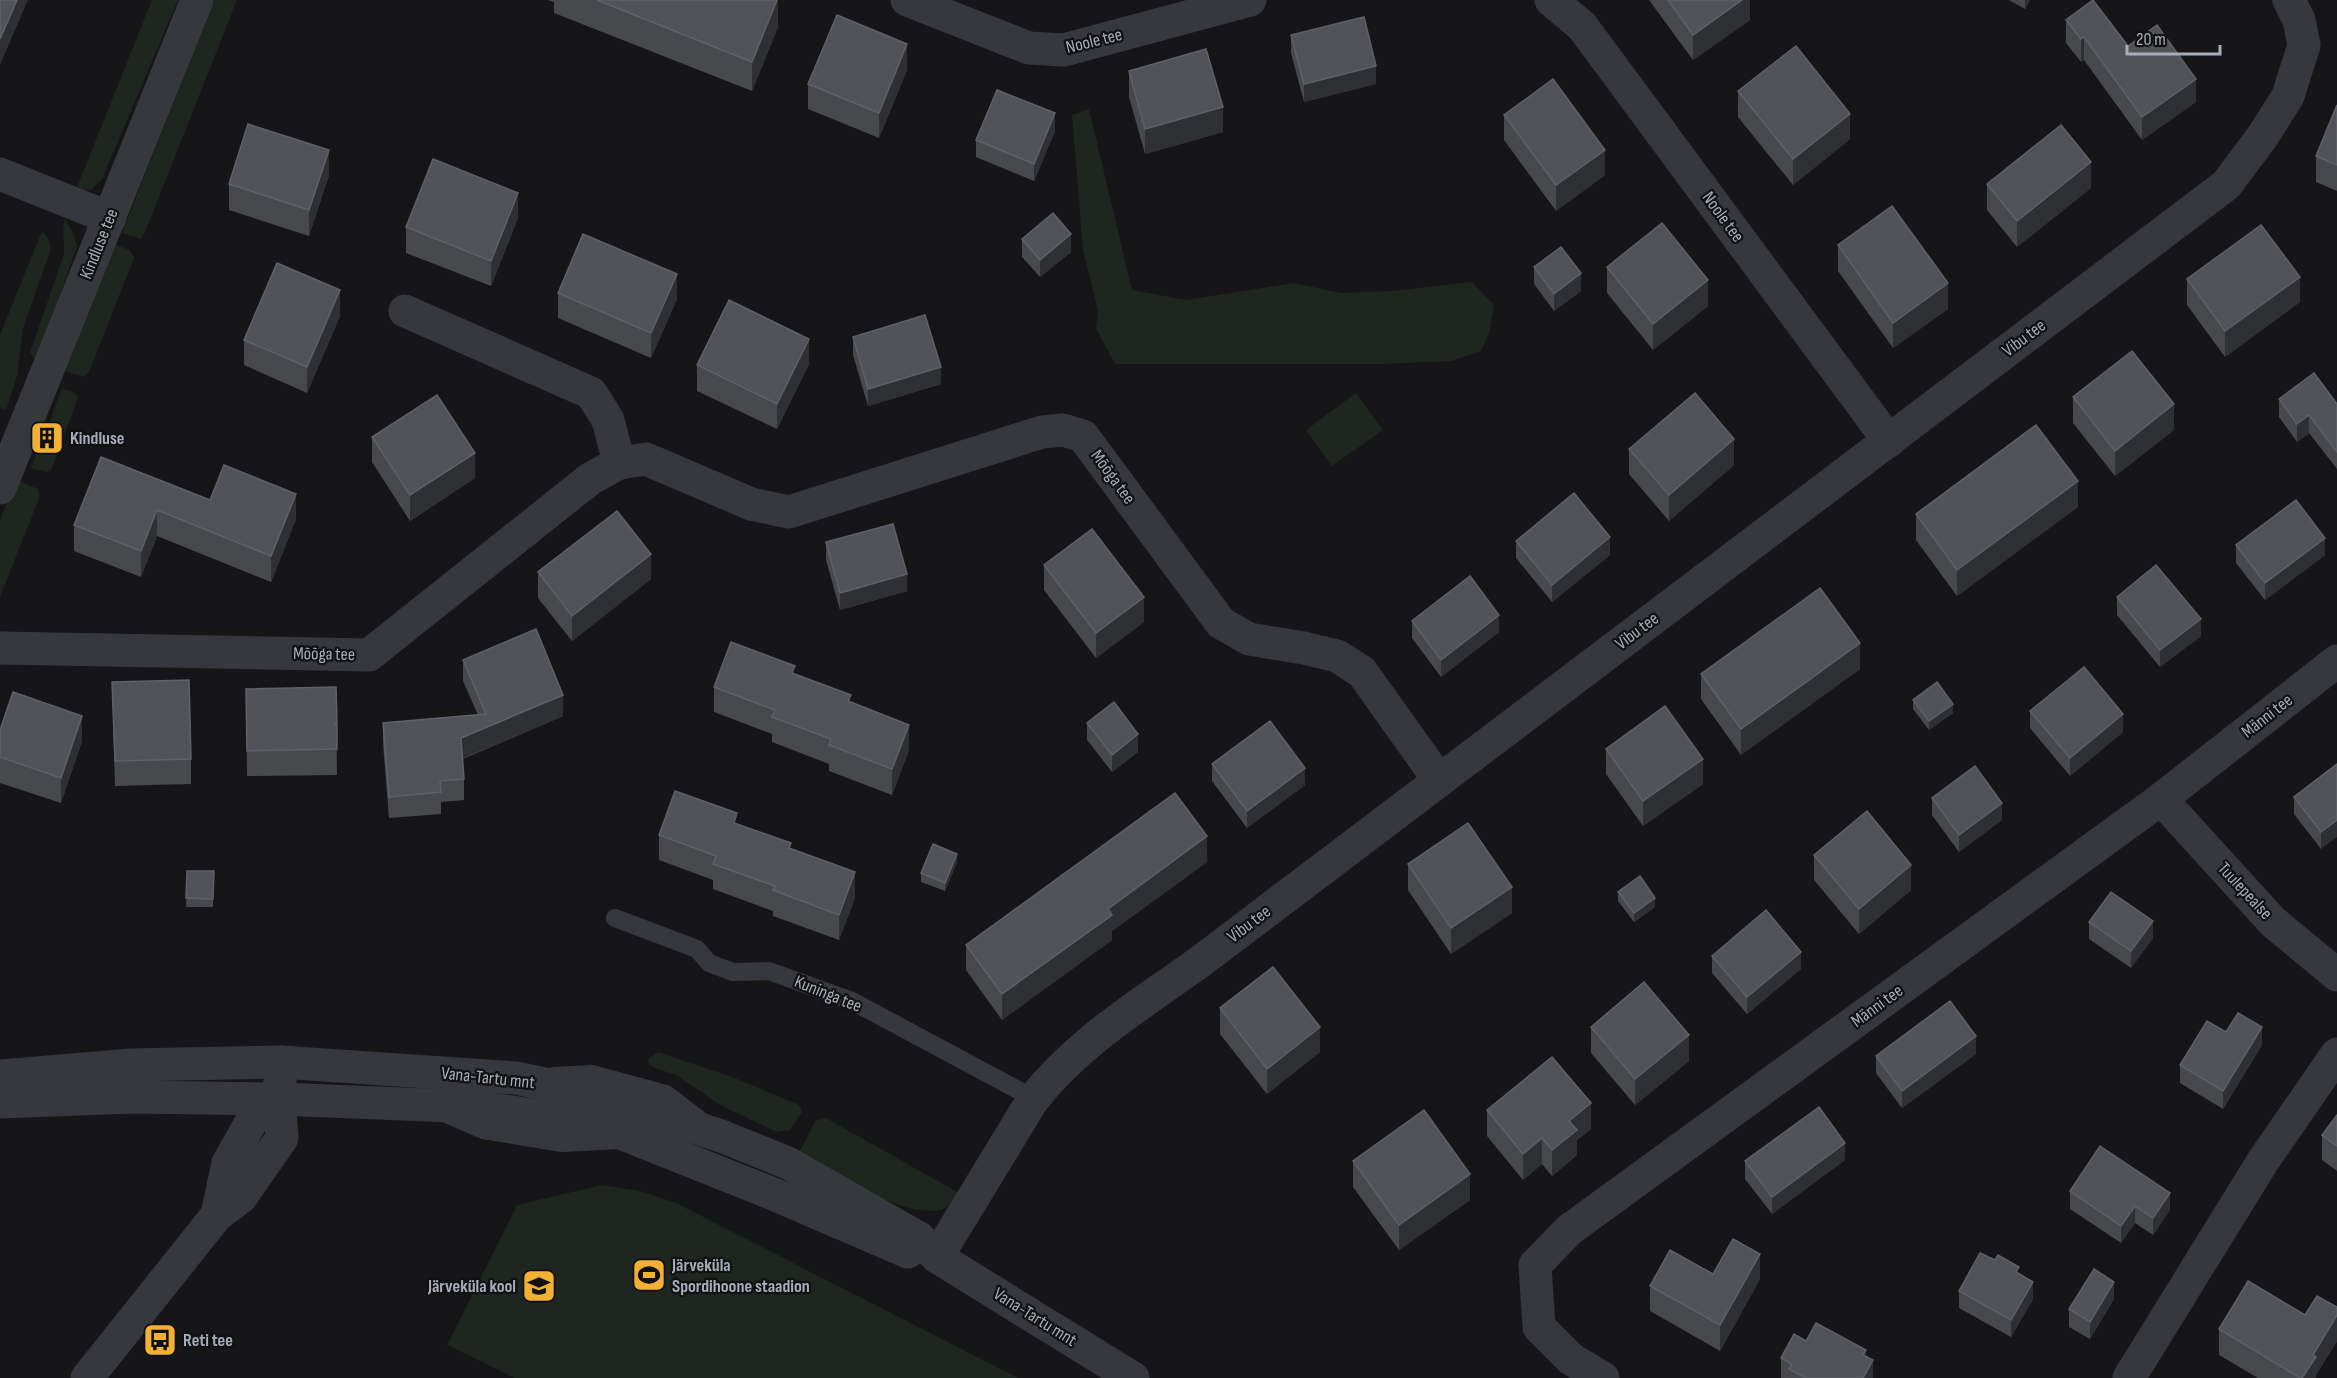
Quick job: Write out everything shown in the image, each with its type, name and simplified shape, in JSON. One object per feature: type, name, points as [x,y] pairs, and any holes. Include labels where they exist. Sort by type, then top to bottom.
[{"type":"street","name":"Kindluse tee","points":[[0,488],[197,0]]},
{"type":"street","name":"Noole tee","points":[[907,0],[1029,48],[1064,50],[1250,0]]},
{"type":"street","name":"Noole tee","points":[[1551,0],[1582,26],[1889,441]]},
{"type":"street","name":"Vibu tee","points":[[937,1257],[1032,1101],[1046,1083],[1100,1034],[1201,961],[2226,185],[2262,137],[2288,96],[2304,45],[2299,20],[2289,0]]},
{"type":"street","points":[[0,174],[110,218]]},
{"type":"street","points":[[405,311],[591,393],[608,420],[619,463]]},
{"type":"street","name":"Mõõga tee","points":[[0,648],[369,655],[590,479],[619,463],[646,459],[751,504],[789,512],[1041,432],[1063,430],[1083,436],[1221,623],[1249,639],[1337,656],[1362,672],[1439,780]]},
{"type":"street","name":"Männi tee","points":[[1603,1378],[1571,1359],[1539,1327],[1535,1265],[1569,1230],[2162,799],[2337,661]]},
{"type":"street","name":"Tuulepealse","points":[[2162,799],[2273,922],[2337,975]]},
{"type":"street","points":[[2128,1378],[2263,1161],[2337,1054]]},
{"type":"street","points":[[87,1378],[217,1215],[242,1197],[282,1138],[279,1099],[281,1062]]},
{"type":"street","name":"Vana-Tartu mnt","points":[[0,1076],[130,1065],[281,1062],[516,1078],[601,1096],[721,1136],[788,1163],[919,1238],[937,1257],[1133,1378]]},
{"type":"street","name":"Vana-Tartu mnt","points":[[0,1102],[132,1097],[279,1099],[478,1107],[600,1125],[771,1193],[910,1253],[937,1257]]},
{"type":"lane","name":"Kuninga tee","points":[[615,918],[697,949],[709,963],[733,972],[769,971],[852,1001],[1020,1091],[1032,1101]]},
{"type":"shaded area","points":[[152,0],[178,0],[102,179],[91,190],[76,190]]},
{"type":"shaded area","points":[[214,0],[237,0],[145,232],[141,239],[122,233]]},
{"type":"shaded area","points":[[1089,109],[1132,290],[1186,300],[1294,283],[1341,293],[1392,291],[1472,282],[1494,305],[1490,330],[1481,351],[1451,361],[1383,364],[1115,364],[1096,328],[1098,311],[1083,250],[1072,115]]},
{"type":"shaded area","points":[[65,218],[74,235],[77,247],[37,359],[30,353],[64,254]]},
{"type":"shaded area","points":[[42,231],[48,238],[51,249],[23,328],[17,376],[6,410],[0,407],[0,335]]},
{"type":"shaded area","points":[[116,245],[130,250],[134,258],[89,372],[84,377],[60,369]]},
{"type":"shaded area","points":[[62,388],[75,393],[78,398],[51,470],[47,472],[31,468],[39,448],[47,450],[55,432],[48,426]]},
{"type":"shaded area","points":[[1356,393],[1383,430],[1332,466],[1306,430]]},
{"type":"shaded area","points":[[15,479],[38,489],[40,496],[0,597],[0,521]]},
{"type":"shaded area","points":[[658,1052],[735,1078],[799,1105],[802,1112],[790,1130],[777,1132],[722,1106],[676,1075],[649,1064],[648,1059]]},
{"type":"shaded area","points":[[826,1118],[959,1193],[943,1209],[927,1211],[909,1208],[870,1193],[799,1153],[815,1121]]},
{"type":"shaded area","name":"Järveküla Spordihoone staadion","points":[[602,1185],[640,1191],[676,1203],[1018,1378],[515,1378],[447,1345],[517,1205]]},
{"type":"building","points":[[0,0],[17,0],[0,39]]},
{"type":"building","points":[[597,0],[777,0],[752,62]]},
{"type":"building","points":[[1668,0],[1742,0],[1693,35]]},
{"type":"building","points":[[2093,0],[2128,46],[2157,25],[2196,79],[2142,117],[2084,37],[2081,39],[2066,20]]},
{"type":"building","points":[[837,15],[907,44],[879,113],[808,84]]},
{"type":"building","points":[[1364,17],[1376,66],[1304,84],[1291,35]]},
{"type":"building","points":[[1796,46],[1850,114],[1793,159],[1738,91]]},
{"type":"building","points":[[1206,49],[1223,107],[1145,129],[1129,71]]},
{"type":"building","points":[[1553,79],[1605,150],[1556,185],[1504,115]]},
{"type":"building","points":[[997,90],[1055,113],[1034,164],[976,140]]},
{"type":"building","points":[[2337,105],[2337,165],[2316,156]]},
{"type":"building","points":[[248,124],[329,150],[309,210],[229,184]]},
{"type":"building","points":[[2061,125],[2091,162],[2017,221],[1987,184]]},
{"type":"building","points":[[433,159],[518,193],[491,261],[406,227]]},
{"type":"building","points":[[1892,206],[1948,283],[1893,323],[1838,245]]},
{"type":"building","points":[[1053,213],[1071,234],[1040,260],[1022,239]]},
{"type":"building","points":[[1662,223],[1708,280],[1653,324],[1607,267]]},
{"type":"building","points":[[2261,225],[2300,277],[2225,331],[2187,279]]},
{"type":"building","points":[[583,234],[677,274],[651,333],[558,293]]},
{"type":"building","points":[[1561,247],[1581,273],[1554,294],[1534,267]]},
{"type":"building","points":[[277,263],[340,290],[307,367],[244,340]]},
{"type":"building","points":[[729,300],[809,339],[777,404],[697,365]]},
{"type":"building","points":[[925,315],[941,367],[868,389],[853,337]]},
{"type":"building","points":[[2132,351],[2174,404],[2115,451],[2073,397]]},
{"type":"building","points":[[2314,373],[2337,404],[2337,452],[2309,415],[2297,424],[2279,399]]},
{"type":"building","points":[[1695,393],[1734,439],[1669,495],[1629,449]]},
{"type":"building","points":[[437,395],[475,453],[410,495],[372,437]]},
{"type":"building","points":[[2036,425],[2078,481],[1957,570],[1916,514]]},
{"type":"building","points":[[101,457],[210,500],[224,465],[296,494],[271,556],[157,510],[141,551],[74,525]]},
{"type":"building","points":[[1574,493],[1610,537],[1552,585],[1516,541]]},
{"type":"building","points":[[2296,500],[2325,538],[2265,583],[2236,545]]},
{"type":"building","points":[[617,511],[651,554],[572,616],[538,572]]},
{"type":"building","points":[[893,524],[907,574],[840,593],[826,542]]},
{"type":"building","points":[[1092,529],[1144,597],[1096,633],[1044,565]]},
{"type":"building","points":[[2156,565],[2201,619],[2160,650],[2117,597]]},
{"type":"building","points":[[1470,576],[1499,615],[1441,660],[1412,621]]},
{"type":"building","points":[[1820,588],[1860,643],[1741,729],[1701,674]]},
{"type":"building","points":[[536,629],[563,695],[461,738],[464,779],[440,781],[441,792],[389,797],[383,723],[486,714],[463,660]]},
{"type":"building","points":[[731,642],[795,666],[792,673],[851,695],[848,701],[909,725],[892,769],[829,745],[831,739],[772,717],[775,710],[714,687]]},
{"type":"building","points":[[2084,667],[2123,714],[2070,758],[2030,711]]},
{"type":"building","points":[[189,680],[191,759],[115,761],[112,682]]},
{"type":"building","points":[[1937,682],[1953,704],[1929,721],[1913,700]]},
{"type":"building","points":[[336,687],[337,749],[247,751],[246,689]]},
{"type":"building","points":[[13,692],[82,716],[61,778],[0,757],[0,730]]},
{"type":"building","points":[[1114,702],[1138,734],[1112,755],[1087,723]]},
{"type":"building","points":[[1665,706],[1703,759],[1643,801],[1606,749]]},
{"type":"building","points":[[1270,721],[1305,768],[1247,811],[1212,764]]},
{"type":"building","points":[[2337,764],[2337,820],[2321,832],[2294,797]]},
{"type":"building","points":[[1975,766],[2002,803],[1959,835],[1932,798]]},
{"type":"building","points":[[675,791],[737,813],[734,823],[791,843],[789,848],[855,872],[839,915],[773,890],[775,886],[713,864],[716,856],[659,835]]},
{"type":"building","points":[[1175,793],[1207,836],[1108,909],[1112,915],[1002,994],[966,945]]},
{"type":"building","points":[[1867,811],[1911,865],[1859,909],[1814,855]]},
{"type":"building","points":[[1468,823],[1512,887],[1451,928],[1408,864]]},
{"type":"building","points":[[933,844],[957,854],[945,883],[921,873]]},
{"type":"building","points":[[187,871],[214,871],[213,899],[186,898]]},
{"type":"building","points":[[1640,876],[1655,898],[1634,913],[1618,892]]},
{"type":"building","points":[[2111,892],[2153,921],[2131,951],[2089,922]]},
{"type":"building","points":[[1766,910],[1801,952],[1747,997],[1712,956]]},
{"type":"building","points":[[1273,967],[1320,1027],[1267,1069],[1220,1008]]},
{"type":"building","points":[[1644,982],[1689,1035],[1635,1079],[1591,1027]]},
{"type":"building","points":[[1950,1001],[1976,1036],[1902,1091],[1876,1056]]},
{"type":"building","points":[[2238,1013],[2262,1027],[2223,1091],[2180,1065],[2207,1021],[2226,1032]]},
{"type":"building","points":[[1552,1057],[1591,1103],[1569,1121],[1577,1130],[1552,1150],[1542,1138],[1523,1154],[1487,1110]]},
{"type":"building","points":[[1819,1107],[1845,1143],[1772,1197],[1745,1161]]},
{"type":"building","points":[[1424,1110],[1470,1174],[1399,1225],[1353,1161]]},
{"type":"building","points":[[2337,1115],[2337,1146],[2322,1135]]},
{"type":"building","points":[[2100,1146],[2170,1193],[2153,1218],[2135,1206],[2121,1226],[2070,1191]]},
{"type":"building","points":[[1733,1239],[1760,1254],[1720,1325],[1650,1286],[1670,1250],[1713,1274]]},
{"type":"building","points":[[1980,1253],[1995,1260],[1998,1255],[2019,1267],[2016,1272],[2033,1282],[2011,1320],[1959,1291]]},
{"type":"building","points":[[2094,1269],[2114,1282],[2090,1322],[2069,1309]]},
{"type":"building","points":[[2248,1281],[2305,1315],[2317,1296],[2337,1307],[2337,1315],[2313,1355],[2316,1357],[2302,1378],[2219,1329]]},
{"type":"building","points":[[1816,1323],[1866,1350],[1863,1355],[1873,1360],[1863,1378],[1806,1378],[1789,1369],[1792,1364],[1781,1358],[1794,1334],[1806,1341]]},
{"type":"place","name":"Kindluse","points":[[47,438]]},
{"type":"place","name":"Järveküla Spordihoone staadion","points":[[649,1275]]},
{"type":"place","name":"Järveküla kool","points":[[539,1286]]},
{"type":"place","name":"Reti tee","points":[[160,1340]]}]
